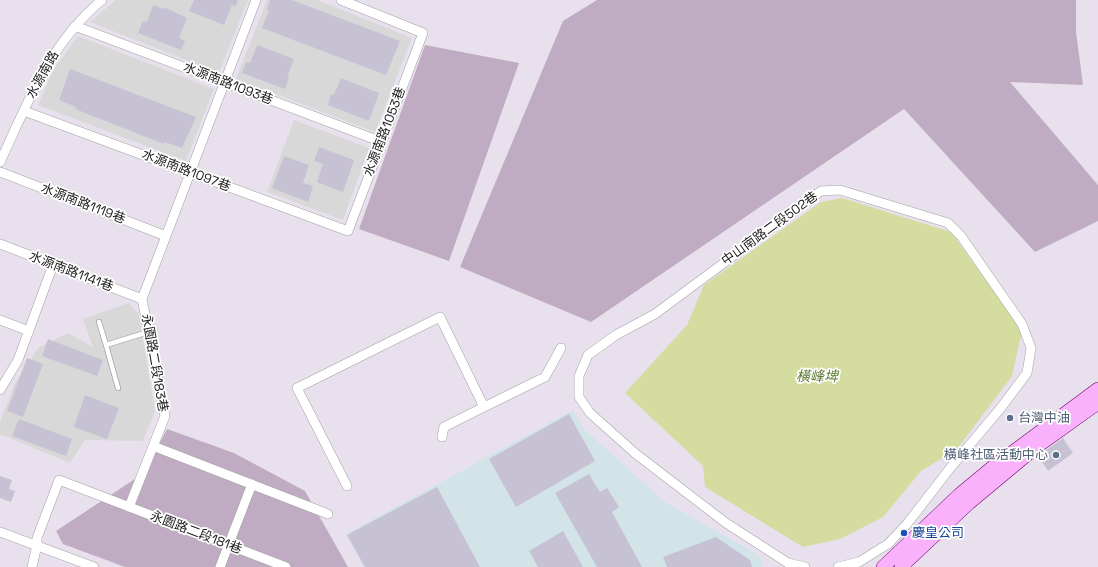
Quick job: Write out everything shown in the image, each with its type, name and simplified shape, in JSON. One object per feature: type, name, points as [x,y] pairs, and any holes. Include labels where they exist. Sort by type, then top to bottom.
[{"type":"main road","points":[[883,567],[959,495],[994,466],[1098,389]]},
{"type":"main road","points":[[901,567],[982,492],[1035,448],[1098,403]]},
{"type":"street","name":"水源南路","points":[[0,162],[44,69],[61,43],[75,26],[102,0]]},
{"type":"street","name":"永園路二段183巷","points":[[129,507],[165,416],[142,299],[256,0]]},
{"type":"street","name":"水源南路1053巷","points":[[341,0],[423,33],[348,231]]},
{"type":"street","name":"水源南路1093巷","points":[[75,26],[382,142]]},
{"type":"street","name":"水源南路1097巷","points":[[24,110],[348,231]]},
{"type":"street","name":"水源南路1119巷","points":[[0,172],[166,236]]},
{"type":"street","name":"中山南路二段502巷","points":[[805,567],[788,563],[726,523],[636,454],[590,413],[579,397],[578,376],[588,355],[616,334],[655,314],[821,191],[840,190],[948,223],[961,236],[1022,324],[1031,348],[1026,373],[1000,409],[951,467],[907,524],[888,544],[859,562],[838,567]]},
{"type":"street","name":"水源南路1141巷","points":[[0,244],[142,299]]},
{"type":"street","points":[[0,390],[18,360],[54,265]]},
{"type":"street","points":[[347,486],[297,388],[440,317],[484,407]]},
{"type":"street","points":[[0,320],[28,331]]},
{"type":"street","points":[[442,437],[444,426],[545,377],[561,348]]},
{"type":"street","points":[[153,446],[328,514]]},
{"type":"street","points":[[32,567],[37,538],[59,480],[129,507]]},
{"type":"street","points":[[220,567],[252,484]]},
{"type":"street","name":"永園路二段181巷","points":[[129,507],[286,567]]},
{"type":"street","points":[[0,532],[94,567]]},
{"type":"lane","points":[[99,322],[118,388]]},
{"type":"lane","points":[[106,345],[148,332]]},
{"type":"shaded area","points":[[116,0],[248,0],[219,73],[90,22]]},
{"type":"shaded area","points":[[267,0],[317,0],[412,38],[375,132],[236,79]]},
{"type":"shaded area","points":[[597,0],[1076,0],[1076,32],[1083,85],[1010,82],[1098,185],[1098,221],[1035,252],[904,109],[591,322],[460,267],[563,21]]},
{"type":"shaded area","points":[[78,36],[214,89],[186,161],[38,105],[54,69]]},
{"type":"shaded area","points":[[425,45],[519,63],[449,261],[359,229]]},
{"type":"shaded area","points":[[294,120],[369,148],[343,220],[267,192]]},
{"type":"shaded area","points":[[129,303],[139,315],[155,411],[143,441],[85,440],[70,463],[0,434],[0,422],[15,383],[39,347],[68,333],[93,347],[83,319]]},
{"type":"shaded area","points":[[573,410],[584,429],[665,502],[759,555],[763,567],[364,567],[346,534]]},
{"type":"shaded area","points":[[167,429],[234,453],[305,491],[348,567],[125,567],[63,544],[56,531],[144,473]]},
{"type":"water","name":"橫峰埤","points":[[842,198],[951,232],[1022,331],[1012,376],[957,449],[921,471],[883,517],[840,539],[803,547],[705,487],[703,466],[625,393],[687,325],[704,285],[821,202]]},
{"type":"building","points":[[194,0],[238,0],[235,7],[232,5],[224,25],[189,11]]},
{"type":"building","points":[[270,0],[292,0],[400,41],[386,75],[262,28],[269,11],[267,10]]},
{"type":"building","points":[[153,5],[163,9],[164,7],[187,18],[179,38],[185,41],[181,50],[138,33],[143,21],[147,22]]},
{"type":"building","points":[[257,45],[294,59],[287,77],[289,77],[285,89],[242,73],[246,62],[250,63]]},
{"type":"building","points":[[70,69],[196,117],[182,148],[165,142],[164,144],[75,109],[76,107],[59,100]]},
{"type":"building","points":[[341,78],[379,93],[369,121],[328,105],[331,94],[334,95]]},
{"type":"building","points":[[319,147],[354,160],[343,192],[317,182],[323,164],[314,161]]},
{"type":"building","points":[[284,156],[309,165],[303,183],[313,186],[308,202],[272,188]]},
{"type":"building","points":[[48,339],[103,360],[97,376],[42,356]]},
{"type":"building","points":[[27,358],[43,364],[23,417],[7,411]]},
{"type":"building","points":[[85,395],[119,408],[107,439],[74,427]]},
{"type":"building","points":[[569,414],[595,461],[516,507],[489,459]]},
{"type":"building","points":[[19,419],[72,439],[66,456],[12,436]]},
{"type":"building","name":"橫峰社區活動中心","points":[[1063,438],[1073,453],[1048,471],[1038,456]]},
{"type":"building","points":[[589,474],[600,492],[607,488],[619,507],[612,512],[642,567],[597,567],[555,493]]},
{"type":"building","points":[[0,476],[12,480],[9,489],[15,491],[11,502],[0,498]]},
{"type":"building","points":[[437,487],[480,567],[365,567],[347,535]]},
{"type":"building","points":[[563,531],[583,567],[538,567],[529,551]]},
{"type":"building","points":[[716,537],[750,560],[752,567],[667,567],[663,557]]},
{"type":"place","name":"台灣中油","points":[[1010,418]]},
{"type":"place","name":"橫峰社區活動中心","points":[[1056,455]]},
{"type":"place","name":"慶皇公司","points":[[904,533]]}]
